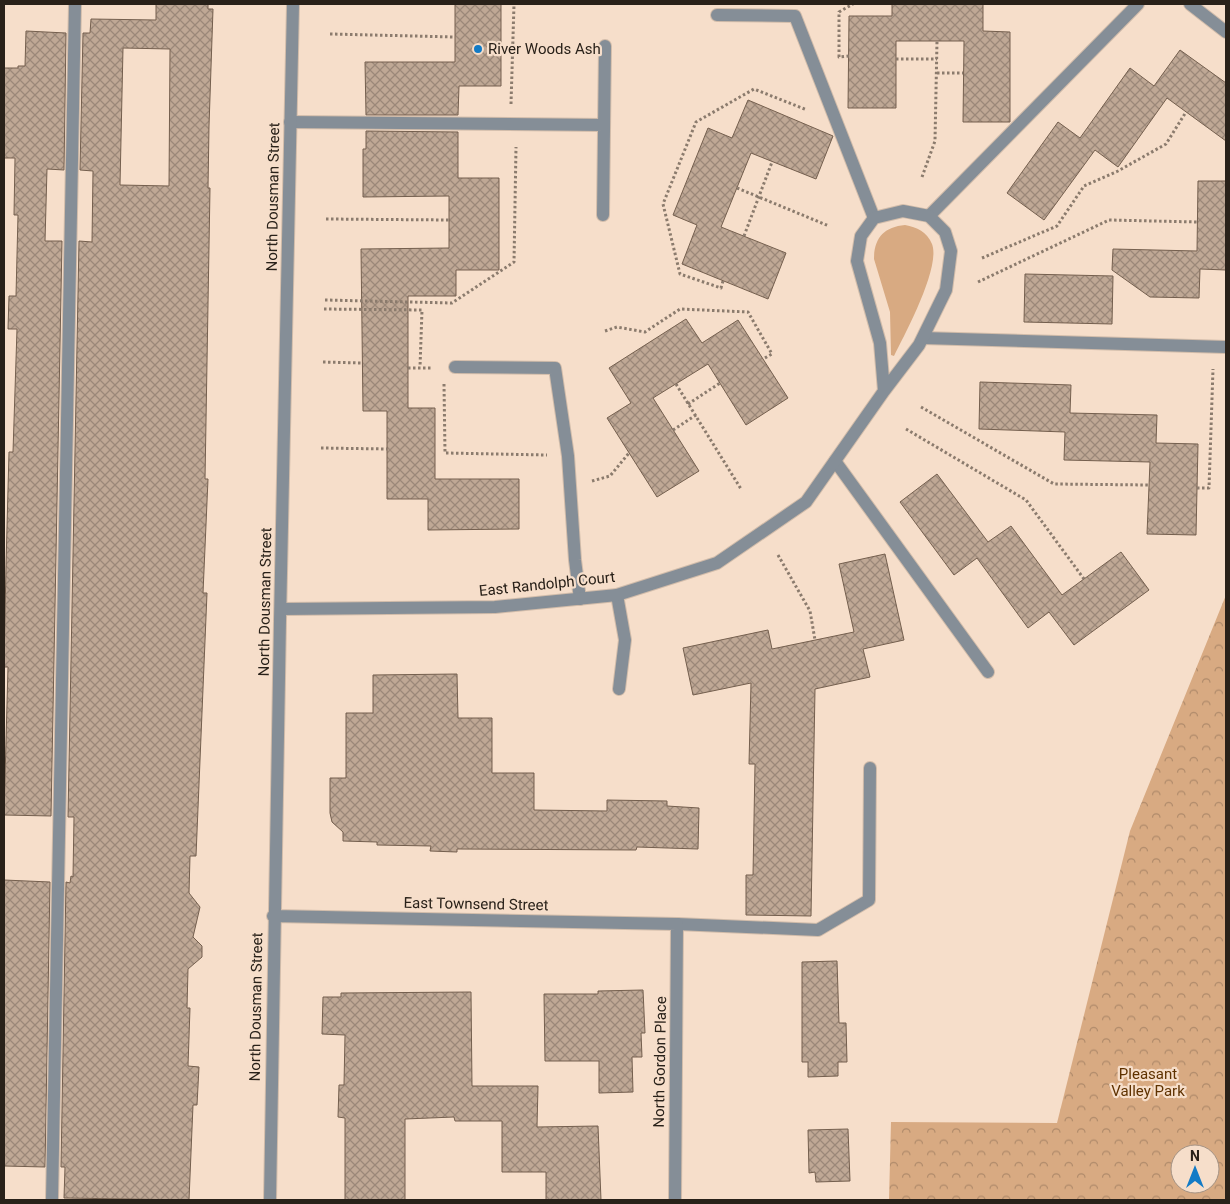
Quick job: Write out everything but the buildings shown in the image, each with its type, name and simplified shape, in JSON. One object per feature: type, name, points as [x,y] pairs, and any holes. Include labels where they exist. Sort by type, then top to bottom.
[{"type":"street","points":[[52,1200],[75,4]]},
{"type":"street","name":"North Dousman Street","points":[[270,1200],[293,4]]},
{"type":"street","points":[[884,391],[880,343],[857,260],[861,236],[874,218],[903,211],[929,216],[1138,4]]},
{"type":"street","points":[[1190,4],[1226,32]]},
{"type":"street","points":[[717,15],[795,16],[874,218]]},
{"type":"street","points":[[603,215],[605,46]]},
{"type":"street","points":[[290,122],[604,125]]},
{"type":"street","name":"East Randolph Court","points":[[282,609],[495,607],[580,599],[617,595],[717,563],[806,502],[923,338],[946,290],[950,251],[945,232],[929,216]]},
{"type":"street","points":[[923,338],[1220,347]]},
{"type":"street","points":[[455,367],[555,368],[568,456],[580,599]]},
{"type":"street","points":[[836,461],[988,672]]},
{"type":"street","points":[[617,595],[625,640],[619,689]]},
{"type":"street","name":"East Townsend Street","points":[[274,916],[677,924],[818,930],[869,900],[870,768]]},
{"type":"street","name":"North Gordon Place","points":[[674,1200],[677,924]]},
{"type":"path","points":[[325,300],[452,303],[514,262],[516,138],[511,114],[514,4]]},
{"type":"path","points":[[849,56],[839,57],[839,12],[853,4]]},
{"type":"path","points":[[330,34],[455,37]]},
{"type":"path","points":[[922,177],[935,141],[937,41]]},
{"type":"path","points":[[896,59],[936,59]]},
{"type":"path","points":[[936,73],[963,73]]},
{"type":"path","points":[[724,281],[721,288],[680,274],[663,204],[696,122],[754,89],[836,122]]},
{"type":"path","points":[[982,258],[1057,226],[1084,186],[1118,171],[1166,144],[1186,112]]},
{"type":"path","points":[[744,236],[772,162]]},
{"type":"path","points":[[737,188],[829,226]]},
{"type":"path","points":[[326,219],[449,220]]},
{"type":"path","points":[[978,282],[1109,220],[1198,222]]},
{"type":"path","points":[[324,309],[422,310],[420,368]]},
{"type":"path","points":[[605,331],[617,327],[645,332],[680,309],[748,312],[772,354],[763,359]]},
{"type":"path","points":[[1197,488],[1209,488],[1220,347]]},
{"type":"path","points":[[323,362],[362,363]]},
{"type":"path","points":[[408,368],[436,368]]},
{"type":"path","points":[[444,378],[445,454],[568,456]]},
{"type":"path","points":[[676,384],[741,490]]},
{"type":"path","points":[[688,404],[720,384]]},
{"type":"path","points":[[921,407],[1054,484],[1149,485]]},
{"type":"path","points":[[673,430],[696,415]]},
{"type":"path","points":[[906,429],[1026,500],[1084,579]]},
{"type":"path","points":[[321,448],[387,449]]},
{"type":"path","points":[[570,488],[610,476],[629,453]]},
{"type":"path","points":[[778,555],[810,612],[815,640]]},
{"type":"green space","points":[[905,225],[914,227],[927,236],[932,244],[933,255],[927,284],[894,356],[891,355],[890,312],[874,259],[874,252],[878,240],[886,231]]},
{"type":"green space","name":"Pleasant Valley Park","points":[[1226,595],[1226,1200],[889,1200],[891,1122],[1057,1123],[1130,831]]},
{"type":"place","name":"River Woods Ash","points":[[478,49]]}]
